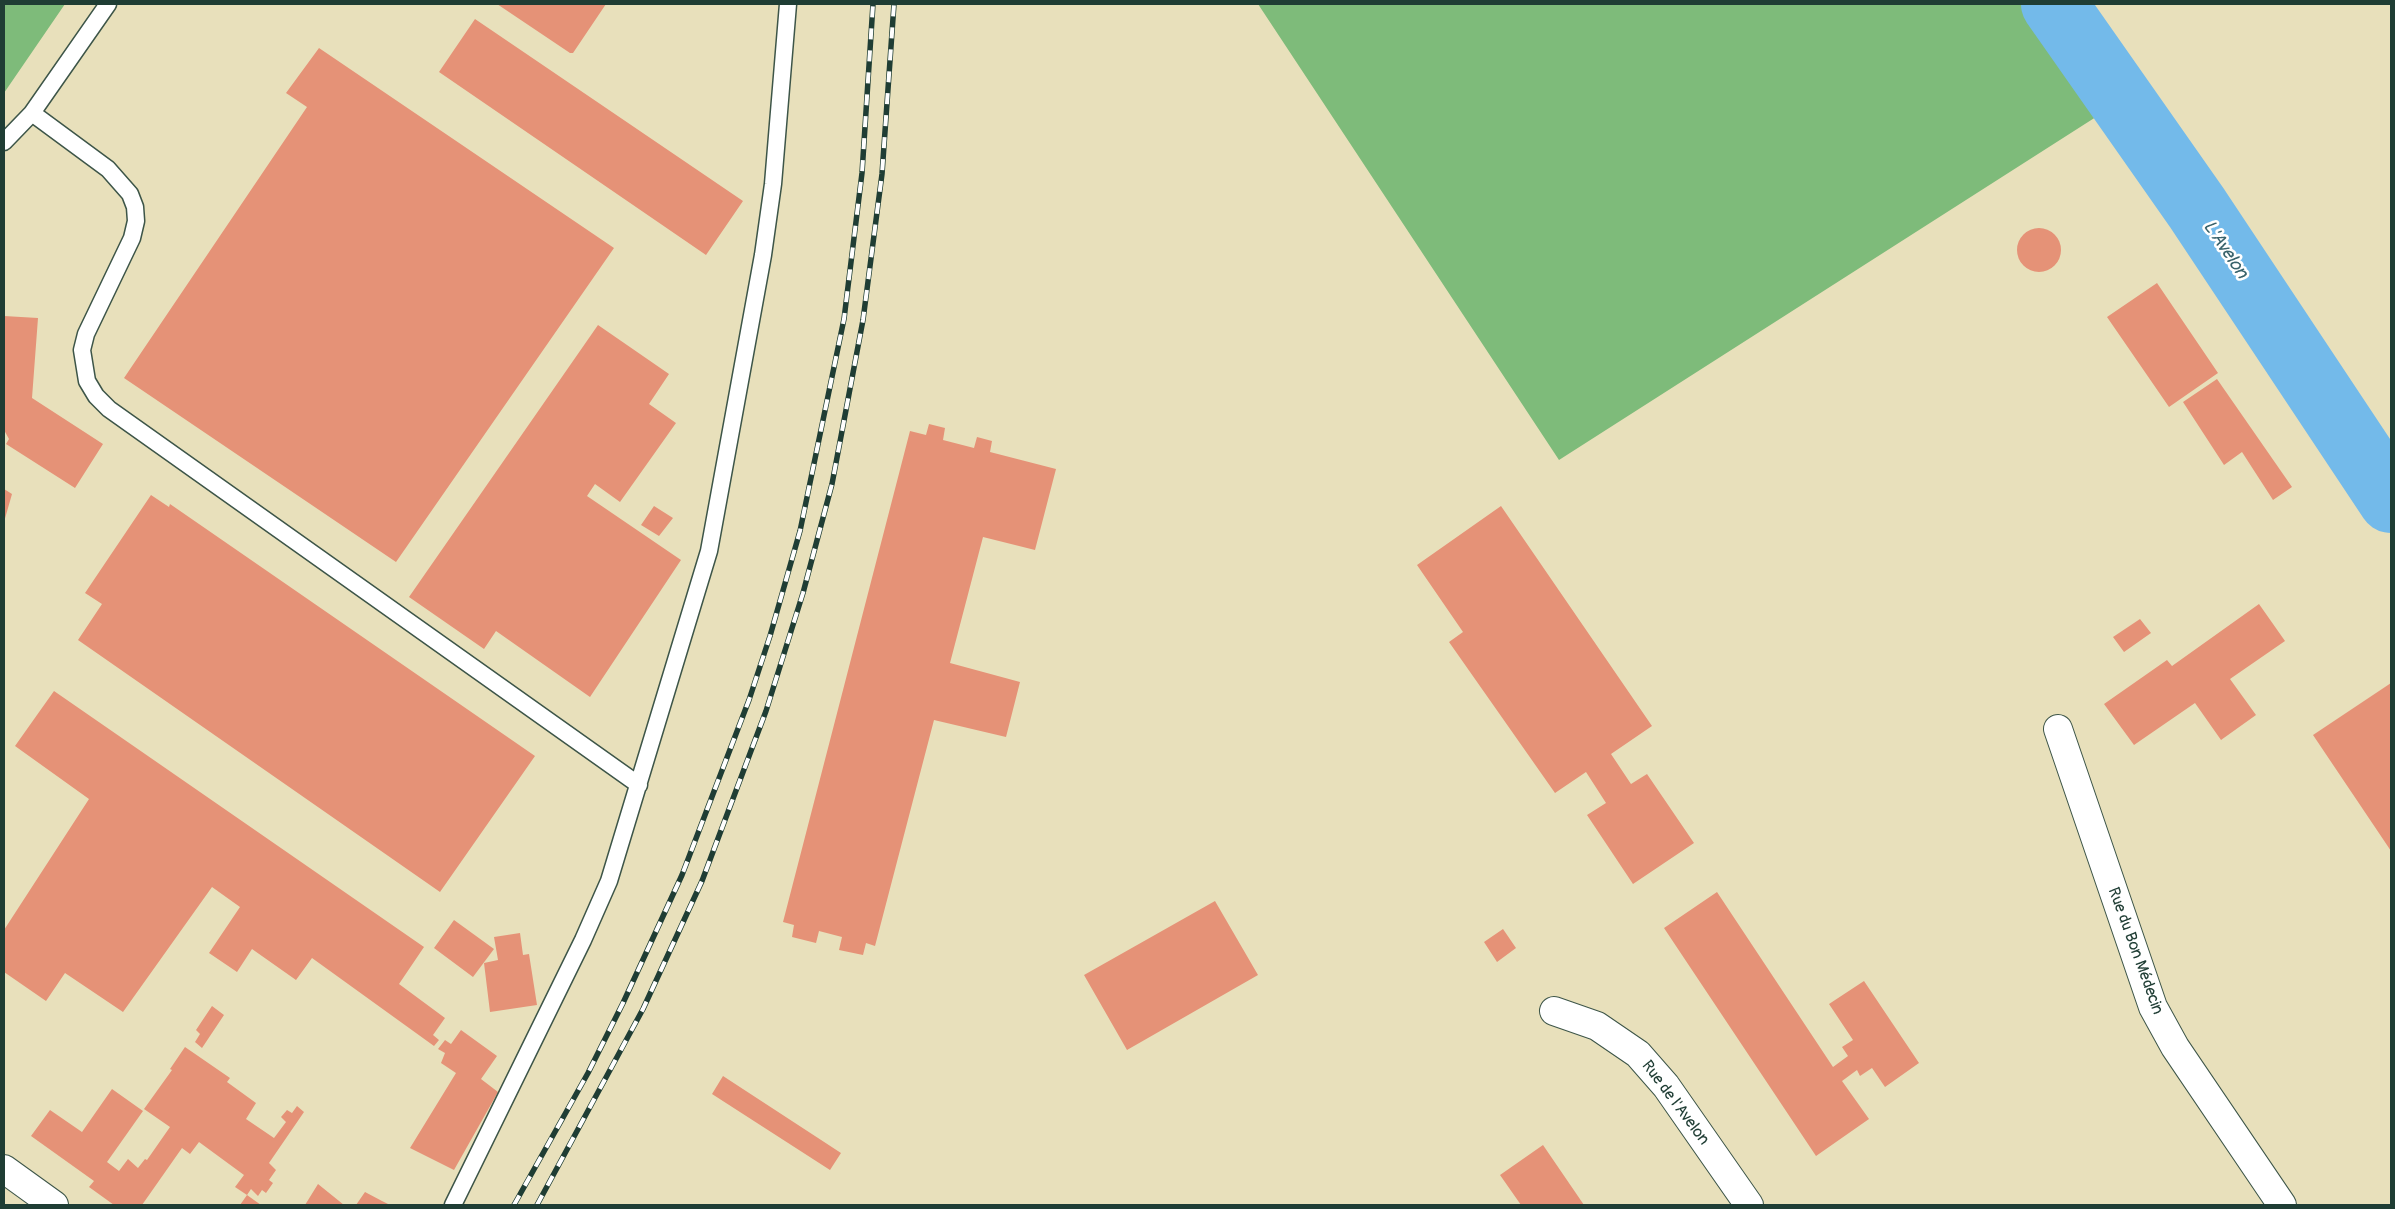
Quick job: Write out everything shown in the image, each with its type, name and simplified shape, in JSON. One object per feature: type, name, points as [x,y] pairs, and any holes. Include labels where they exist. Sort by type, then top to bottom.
[{"type":"street","name":"Rue du Bon Médecin","points":[[2058,730],[2153,1007],[2175,1047],[2282,1205]]},
{"type":"street","name":"Rue de l'Avelon","points":[[1554,1010],[1597,1026],[1638,1054],[1666,1086],[1748,1205]]},
{"type":"street","points":[[4,1169],[54,1205]]},
{"type":"lane","points":[[4,142],[32,112],[108,4]]},
{"type":"lane","points":[[454,1205],[599,905],[617,858],[699,586],[716,519],[768,222],[788,4]]},
{"type":"lane","points":[[32,112],[108,170],[130,194],[135,207],[136,221],[132,238],[86,334],[82,350],[87,381],[96,396],[109,409],[639,785]]},
{"type":"green space","points":[[4,4],[65,4],[4,93]]},
{"type":"green space","points":[[1258,4],[2043,4],[2110,108],[1559,460]]},
{"type":"building","points":[[497,4],[606,4],[573,53],[570,53]]},
{"type":"building","points":[[475,19],[743,201],[706,255],[439,72]]},
{"type":"building","points":[[319,48],[614,248],[396,562],[124,378],[307,107],[286,93]]},
{"type":"building","points":[[2035,228],[2043,228],[2055,234],[2061,250],[2055,266],[2043,272],[2035,272],[2023,266],[2017,254],[2017,246],[2023,234]]},
{"type":"building","points":[[2157,283],[2218,373],[2169,407],[2107,317]]},
{"type":"building","points":[[4,316],[38,318],[32,398],[103,444],[75,488],[6,444],[9,439],[4,430]]},
{"type":"building","points":[[598,325],[669,374],[649,404],[676,423],[620,502],[595,484],[587,496],[681,560],[590,697],[496,631],[484,649],[409,597]]},
{"type":"building","points":[[2217,379],[2292,487],[2273,500],[2242,452],[2224,465],[2183,402]]},
{"type":"building","points":[[929,424],[945,428],[943,440],[974,448],[977,437],[992,441],[990,452],[1056,469],[1035,550],[983,537],[950,663],[1020,682],[1006,737],[934,720],[875,946],[866,943],[863,955],[839,950],[842,937],[819,931],[816,943],[792,937],[794,925],[783,922],[910,431],[926,435]]},
{"type":"building","points":[[4,489],[12,494],[4,522]]},
{"type":"building","points":[[151,495],[169,507],[170,504],[535,756],[440,892],[78,640],[102,604],[85,593]]},
{"type":"building","points":[[654,506],[673,518],[659,536],[641,525]]},
{"type":"building","points":[[1501,506],[1652,726],[1611,754],[1631,784],[1647,774],[1694,843],[1633,884],[1587,815],[1606,803],[1586,772],[1555,793],[1449,642],[1463,632],[1417,565]]},
{"type":"building","points":[[2259,604],[2285,641],[2230,679],[2256,715],[2221,740],[2195,703],[2134,745],[2104,704],[2167,660],[2172,666]]},
{"type":"building","points":[[2140,619],[2151,633],[2124,652],[2113,637]]},
{"type":"building","points":[[2391,683],[2391,851],[2313,735]]},
{"type":"building","points":[[54,691],[424,947],[399,984],[445,1018],[433,1035],[439,1040],[434,1046],[312,958],[296,980],[252,949],[237,972],[209,953],[240,907],[212,887],[123,1012],[65,973],[46,1001],[4,972],[4,930],[89,799],[15,746]]},
{"type":"building","points":[[1717,892],[1833,1067],[1848,1056],[1842,1047],[1853,1040],[1829,1004],[1864,981],[1919,1063],[1885,1087],[1872,1068],[1860,1076],[1857,1070],[1842,1081],[1869,1119],[1816,1156],[1664,928]]},
{"type":"building","points":[[1215,901],[1258,975],[1127,1050],[1084,975]]},
{"type":"building","points":[[454,920],[494,949],[473,977],[434,948]]},
{"type":"building","points":[[1503,929],[1516,948],[1497,962],[1484,942]]},
{"type":"building","points":[[520,933],[523,955],[529,954],[537,1005],[490,1012],[484,963],[498,960],[494,937]]},
{"type":"building","points":[[212,1006],[224,1015],[202,1048],[195,1042],[200,1034],[196,1030]]},
{"type":"building","points":[[461,1030],[497,1056],[481,1079],[498,1092],[454,1170],[410,1148],[456,1073],[441,1063],[445,1053],[438,1049],[445,1040],[451,1044]]},
{"type":"building","points":[[185,1047],[230,1078],[227,1082],[256,1103],[246,1119],[274,1138],[286,1122],[281,1117],[287,1110],[292,1113],[297,1106],[304,1112],[269,1163],[276,1170],[269,1180],[273,1183],[266,1193],[262,1190],[258,1196],[251,1189],[247,1195],[235,1187],[244,1175],[199,1142],[190,1154],[182,1148],[142,1205],[114,1205],[89,1187],[94,1181],[31,1136],[50,1110],[82,1132],[112,1089],[143,1111],[107,1162],[119,1171],[128,1159],[138,1168],[145,1159],[147,1160],[170,1127],[144,1109],[172,1070],[170,1069]]},
{"type":"building","points":[[723,1076],[841,1153],[830,1170],[712,1094]]},
{"type":"building","points":[[1543,1145],[1584,1205],[1521,1205],[1500,1175]]},
{"type":"building","points":[[318,1184],[344,1205],[305,1205]]},
{"type":"building","points":[[365,1192],[382,1201],[390,1205],[356,1205]]},
{"type":"building","points":[[247,1195],[261,1205],[240,1205]]},
{"type":"waterway","name":"L'Avelon","points":[[2054,4],[2197,208],[2391,500]]},
{"type":"railway","points":[[514,1205],[588,1073],[623,1003],[682,875],[749,700],[770,636],[800,531],[844,319],[862,173],[873,4]]},
{"type":"railway","points":[[537,1205],[643,1009],[702,881],[766,711],[803,593],[832,484],[863,320],[882,174],[894,4]]}]
